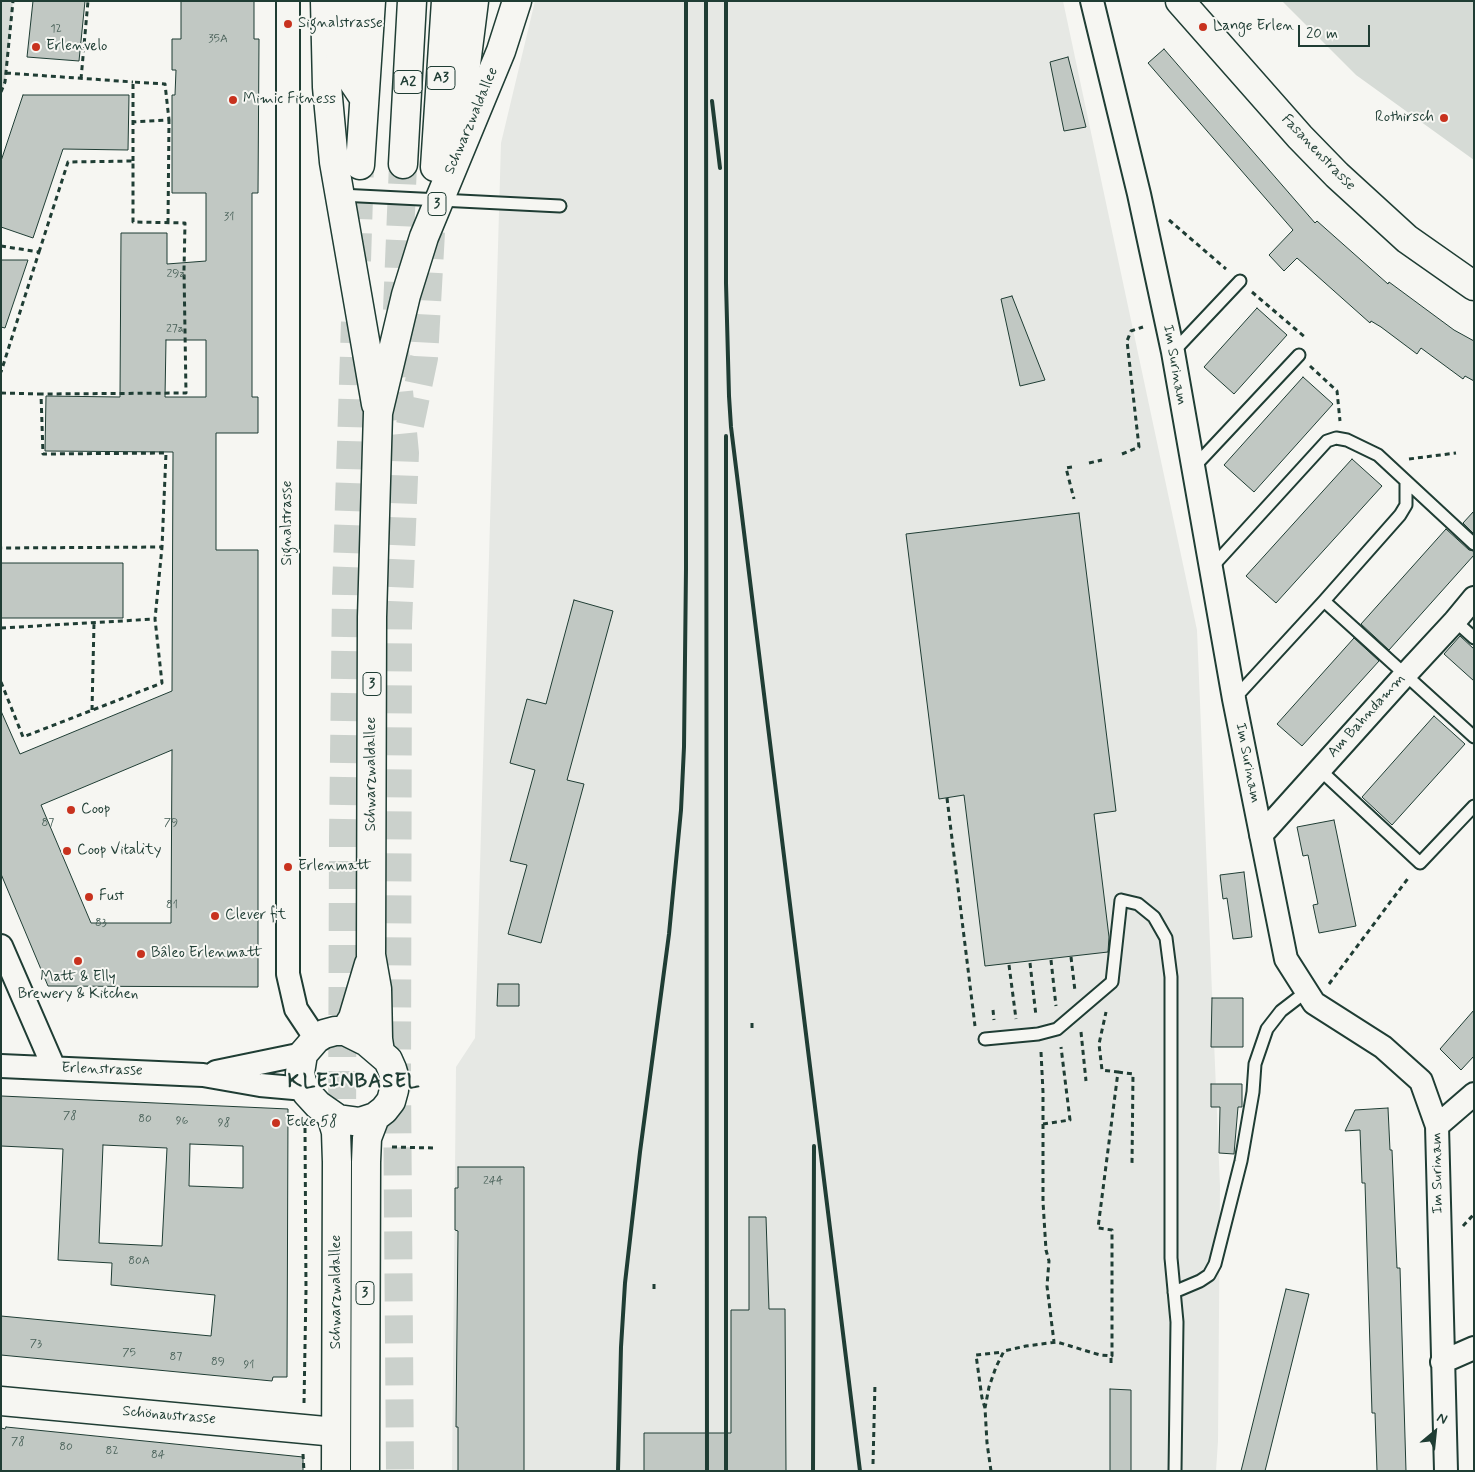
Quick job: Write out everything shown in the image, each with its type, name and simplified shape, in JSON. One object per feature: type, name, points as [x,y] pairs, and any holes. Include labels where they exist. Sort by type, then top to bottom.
[{"type":"main road","name":"Schwarzwaldallee","points":[[325,1],[328,96],[339,195],[378,413]]},
{"type":"main road","points":[[343,1],[340,62],[364,98]]},
{"type":"main road","points":[[360,165],[371,1]]},
{"type":"main road","name":"A2","points":[[403,164],[412,1]]},
{"type":"main road","name":"A3","points":[[446,1],[436,160],[464,88],[474,1]]},
{"type":"main road","name":"Schwarzwaldallee","points":[[380,1052],[378,1039],[378,989],[371,955],[372,617],[378,413],[406,295],[424,237],[501,50],[517,1]]},
{"type":"main road","name":"Fasanenstrasse","points":[[1180,1],[1300,137],[1337,175],[1406,239],[1474,286]]},
{"type":"main road","name":"Schwarzwaldallee","points":[[346,1031],[353,1018],[371,955]]},
{"type":"main road","points":[[346,1031],[324,1034],[310,1046],[300,1073],[305,1089],[318,1105],[318,1117],[352,1122],[366,1121],[375,1117]]},
{"type":"main road","name":"3","points":[[346,1031],[367,1042],[380,1052],[388,1060],[392,1069],[395,1079],[391,1101],[375,1117]]},
{"type":"main road","name":"Schwarzwaldallee","points":[[318,1117],[336,1132],[336,1471]]},
{"type":"main road","name":"Schwarzwaldallee","points":[[365,1471],[366,1162],[367,1138],[375,1117]]},
{"type":"main road","name":"Schönaustrasse","points":[[1,1401],[336,1432]]},
{"type":"street","name":"Signalstrasse","points":[[288,1],[288,974],[296,1009],[310,1046]]},
{"type":"street","name":"Im Surinam","points":[[1092,1],[1139,194],[1173,352],[1192,470],[1234,699],[1286,959],[1311,997],[1383,1047],[1421,1081],[1437,1126],[1446,1471]]},
{"type":"street","name":"Am Bahndamm","points":[[1261,835],[1474,598]]},
{"type":"street","points":[[1,946],[54,1068]]},
{"type":"street","name":"Erlenstrasse","points":[[203,1075],[263,1064],[310,1046]]},
{"type":"street","name":"Erlenstrasse","points":[[1,1066],[203,1075],[260,1085],[305,1089]]},
{"type":"street","points":[[1437,1126],[1474,1094]]},
{"type":"street","points":[[1442,1362],[1474,1348]]},
{"type":"lane","points":[[339,195],[560,206]]},
{"type":"lane","points":[[1173,352],[1240,281]]},
{"type":"lane","points":[[1192,470],[1299,355]]},
{"type":"lane","points":[[1210,568],[1327,441],[1336,438],[1347,440],[1378,455],[1474,544]]},
{"type":"lane","points":[[1234,699],[1324,601],[1406,505],[1406,482]]},
{"type":"lane","points":[[1324,601],[1474,737]]},
{"type":"lane","points":[[1455,621],[1474,638]]},
{"type":"lane","points":[[1319,769],[1420,863],[1474,806]]},
{"type":"lane","points":[[984,1039],[1038,1034],[1053,1031],[1059,1027],[1112,982],[1121,900],[1138,904],[1154,917],[1166,938],[1171,977],[1171,1258],[1176,1322],[1175,1471]]},
{"type":"lane","points":[[1174,1292],[1209,1275],[1215,1264],[1241,1161],[1256,1064],[1267,1029],[1281,1012],[1311,997]]},
{"type":"path","points":[[1,92],[6,73],[13,1]]},
{"type":"path","points":[[81,79],[88,1]]},
{"type":"path","points":[[6,73],[165,84],[169,120],[168,223]]},
{"type":"path","points":[[1,79],[3,83]]},
{"type":"path","points":[[1,393],[186,393],[185,223],[133,222],[133,82]]},
{"type":"path","points":[[133,122],[169,120]]},
{"type":"path","points":[[1,372],[68,162],[132,161]]},
{"type":"path","points":[[1139,194],[1310,342],[1299,355],[1337,391],[1341,439]]},
{"type":"path","points":[[1,246],[39,252]]},
{"type":"path","points":[[1122,454],[1139,447],[1131,363],[1127,348],[1131,330],[1136,328]]},
{"type":"path","points":[[1,682],[24,737],[162,683],[156,619],[162,547],[166,453],[43,454],[41,394]]},
{"type":"path","points":[[1386,462],[1456,453]]},
{"type":"path","points":[[1089,463],[1102,460]]},
{"type":"path","points":[[1072,467],[1066,468],[1074,499]]},
{"type":"path","points":[[1,548],[162,547]]},
{"type":"path","points":[[1,628],[156,619]]},
{"type":"path","points":[[92,710],[94,623]]},
{"type":"path","points":[[947,798],[975,1027]]},
{"type":"path","points":[[1311,997],[1420,863]]},
{"type":"path","points":[[1043,1124],[1070,1120],[1051,960]]},
{"type":"path","points":[[1030,963],[1042,1076],[1043,1202],[1046,1250],[1050,1265],[1047,1286],[1054,1342]]},
{"type":"path","points":[[1009,965],[1018,1036]]},
{"type":"path","points":[[1112,982],[1099,1044],[1102,1070],[1133,1074],[1132,1163]]},
{"type":"path","points":[[752,1023],[752,1029]]},
{"type":"path","points":[[1111,1363],[1112,1230],[1098,1228],[1118,1072]]},
{"type":"path","points":[[304,1471],[302,1429],[318,1117]]},
{"type":"path","points":[[991,1471],[985,1408],[976,1355],[1054,1342],[1111,1356]]},
{"type":"path","points":[[985,1408],[996,1367],[1004,1351]]},
{"type":"path","points":[[873,1464],[875,1383]]},
{"type":"shaded area","points":[[1,1],[13,1],[5,82],[1,92]]},
{"type":"shaded area","points":[[535,1],[1063,1],[1197,630],[1220,1186],[1218,1441],[1216,1471],[452,1471],[456,1067],[475,1038],[501,143]]},
{"type":"shaded area","name":"Rothirsch","points":[[1282,1],[1474,1],[1474,160],[1356,75]]},
{"type":"building","points":[[33,1],[85,1],[79,61],[27,57]]},
{"type":"building","points":[[181,1],[254,1],[254,39],[259,39],[258,193],[252,193],[252,397],[258,397],[258,433],[216,433],[216,550],[258,550],[258,987],[48,986],[1,874],[1,711],[20,754],[172,691],[173,452],[45,451],[46,396],[120,397],[121,233],[167,233],[167,264],[206,261],[206,193],[172,193],[172,95],[175,95],[176,70],[172,70],[172,39],[181,39]],"holes":[[[166,340],[206,340],[206,397],[165,397]],[[172,750],[171,923],[91,923],[41,805]]]},
{"type":"building","points":[[1164,49],[1315,223],[1317,221],[1388,284],[1389,282],[1454,330],[1474,341],[1474,381],[1465,376],[1463,379],[1421,348],[1417,354],[1381,327],[1371,321],[1370,323],[1297,258],[1284,271],[1269,255],[1293,230],[1148,63]]},
{"type":"building","points":[[1068,57],[1086,127],[1064,131],[1050,62]]},
{"type":"building","points":[[23,95],[129,95],[128,150],[63,149],[33,238],[1,227],[1,161]]},
{"type":"building","points":[[1,260],[28,260],[5,328],[1,327]]},
{"type":"building","points":[[1012,296],[1045,380],[1020,386],[1001,299]]},
{"type":"building","points":[[1257,308],[1287,335],[1234,394],[1204,367]]},
{"type":"building","points":[[1303,377],[1333,404],[1254,492],[1224,465]]},
{"type":"building","points":[[1352,459],[1382,486],[1276,603],[1246,576]]},
{"type":"building","points":[[1474,511],[1474,534],[1463,523]]},
{"type":"building","points":[[1079,513],[1116,811],[1094,814],[1109,937],[1108,952],[985,966],[964,795],[939,799],[906,534]]},
{"type":"building","points":[[1446,529],[1469,550],[1474,551],[1474,555],[1389,650],[1361,624]]},
{"type":"building","points":[[1,563],[123,563],[123,618],[1,618]]},
{"type":"building","points":[[574,600],[613,611],[567,780],[584,784],[541,943],[508,934],[527,865],[510,861],[535,770],[510,763],[527,699],[546,704]]},
{"type":"building","points":[[1460,636],[1474,649],[1474,681],[1444,654]]},
{"type":"building","points":[[1354,638],[1379,661],[1302,746],[1277,724]]},
{"type":"building","points":[[1434,716],[1465,744],[1392,825],[1362,797]]},
{"type":"building","points":[[1334,820],[1356,926],[1319,933],[1313,905],[1318,904],[1308,855],[1303,856],[1297,827]]},
{"type":"building","points":[[1244,872],[1252,937],[1233,939],[1227,898],[1223,899],[1220,875]]},
{"type":"building","points":[[498,984],[519,984],[519,1006],[497,1006]]},
{"type":"building","points":[[1212,998],[1243,998],[1243,1047],[1211,1047]]},
{"type":"building","points":[[1474,1010],[1474,1056],[1461,1070],[1440,1049]]},
{"type":"building","points":[[1211,1084],[1242,1084],[1242,1107],[1238,1107],[1234,1154],[1219,1153],[1220,1107],[1211,1107]]},
{"type":"building","points":[[1,1096],[288,1109],[287,1377],[273,1377],[272,1381],[1,1355],[1,1316],[211,1336],[215,1295],[111,1285],[112,1263],[58,1260],[63,1149],[1,1146]],"holes":[[[190,1144],[243,1146],[243,1188],[189,1186]],[[103,1145],[167,1148],[162,1246],[99,1243]]]},
{"type":"building","points":[[1388,1108],[1390,1150],[1392,1150],[1397,1268],[1400,1268],[1406,1471],[1377,1471],[1375,1413],[1372,1413],[1365,1183],[1362,1183],[1360,1130],[1345,1131],[1355,1110]]},
{"type":"building","points":[[458,1167],[524,1167],[524,1471],[458,1471],[458,1427],[456,1427],[458,1231],[455,1230],[455,1188],[458,1188]]},
{"type":"building","points":[[749,1217],[766,1217],[769,1309],[785,1309],[786,1471],[644,1471],[644,1433],[731,1433],[731,1310],[749,1310]]},
{"type":"building","points":[[1286,1289],[1309,1294],[1265,1471],[1241,1471]]},
{"type":"building","points":[[1110,1389],[1131,1390],[1131,1471],[1110,1471]]},
{"type":"building","points":[[6,1427],[303,1457],[303,1471],[1,1471],[1,1428],[5,1429]]},
{"type":"tunnel","points":[[397,310],[403,164]]},
{"type":"tunnel","points":[[357,261],[360,165]]},
{"type":"tunnel","points":[[410,425],[424,358],[431,232]]},
{"type":"tunnel","points":[[342,1141],[346,594],[355,322]]},
{"type":"tunnel","points":[[395,350],[405,453],[398,624],[397,1081],[400,1471]]},
{"type":"railway","points":[[618,1471],[621,1347],[625,1283],[640,1152],[669,934],[681,810],[684,747],[686,569],[686,1]]},
{"type":"railway","points":[[706,1],[707,1471]]},
{"type":"railway","points":[[726,1],[726,283],[731,427],[860,1471]]},
{"type":"railway","points":[[712,101],[720,168]]},
{"type":"railway","points":[[726,436],[726,1471]]},
{"type":"railway","points":[[813,1471],[814,1146]]},
{"type":"place","name":"Signalstrasse","points":[[288,24]]},
{"type":"place","name":"Lange Erlen","points":[[1203,27]]},
{"type":"place","name":"Erlenvelo","points":[[36,47]]},
{"type":"place","name":"Mimic Fitness","points":[[233,100]]},
{"type":"place","name":"Rothirsch","points":[[1444,118]]},
{"type":"place","name":"Coop","points":[[71,810]]},
{"type":"place","name":"Coop Vitality","points":[[67,851]]},
{"type":"place","name":"Erlenmatt","points":[[288,867]]},
{"type":"place","name":"Fust","points":[[89,897]]},
{"type":"place","name":"Clever fit","points":[[215,916]]},
{"type":"place","name":"Bâleo Erlenmatt","points":[[141,954]]},
{"type":"place","name":"Matt & Elly Brewery & Kitchen","points":[[78,961]]},
{"type":"place","name":"Ecke 58","points":[[276,1123]]},
{"type":"district","name":"KLEINBASEL","points":[[354,1083]]}]
